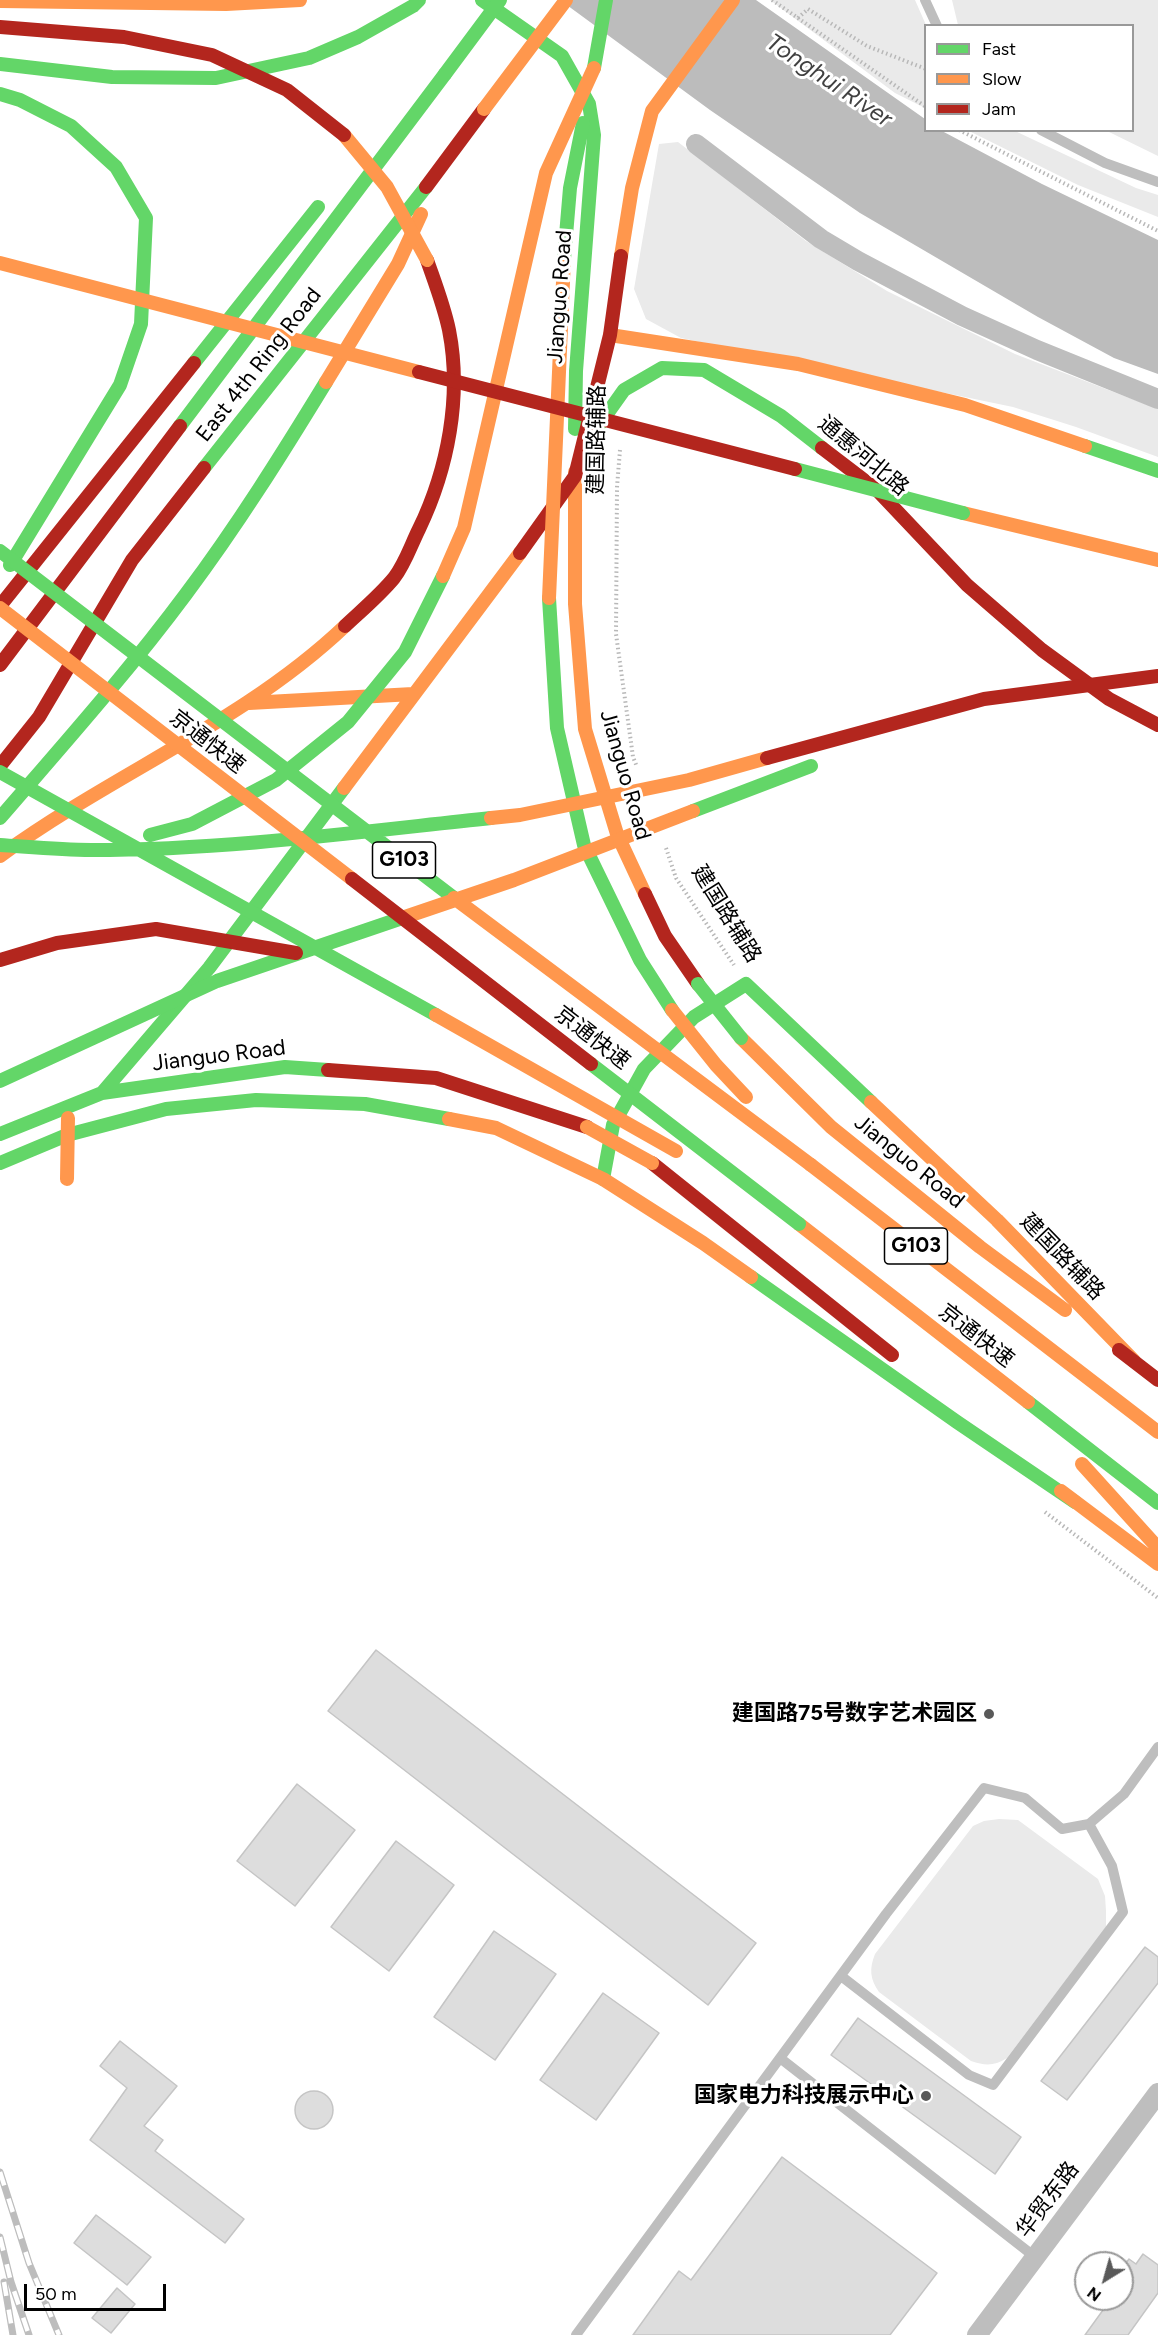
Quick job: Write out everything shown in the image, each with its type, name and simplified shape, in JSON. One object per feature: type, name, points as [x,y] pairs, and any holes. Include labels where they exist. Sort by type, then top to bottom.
[{"type":"main road","points":[[5,2],[226,4],[300,0]]},
{"type":"main road","name":"Jianguo Road","points":[[482,0],[562,56],[590,104],[594,135],[576,371],[575,476],[575,604],[585,729],[617,834],[665,936],[698,984],[741,1038],[831,1126],[980,1247],[1158,1380]]},
{"type":"main road","name":"East 4th Ring Road","points":[[0,665],[500,0]]},
{"type":"main road","name":"East 4th Ring Road","points":[[0,766],[39,717],[132,560],[442,167],[566,0]]},
{"type":"main road","points":[[606,0],[570,188],[562,289],[549,598],[557,728],[584,845],[640,960],[672,1010],[716,1065],[811,1165]]},
{"type":"main road","points":[[102,1093],[209,968],[412,694],[525,547],[575,476],[610,335],[632,188],[652,111],[733,0]]},
{"type":"main road","points":[[0,64],[112,77],[216,78],[309,58],[358,37],[416,3]]},
{"type":"main road","points":[[0,27],[124,37],[212,55],[286,90],[349,139],[387,187],[427,260],[442,302],[451,342],[454,408],[441,473],[422,525],[395,577],[304,663],[249,703],[56,816],[0,856]]},
{"type":"main road","points":[[90,850],[192,824],[276,780],[348,722],[405,652],[437,591],[464,528],[546,173],[594,68]]},
{"type":"main road","points":[[0,94],[20,100],[71,126],[116,167],[146,218],[141,324],[120,385],[0,582]]},
{"type":"main road","points":[[356,168],[424,102]]},
{"type":"main road","points":[[0,818],[68,739],[186,594],[278,459],[398,264],[442,167]]},
{"type":"main road","points":[[0,607],[330,193]]},
{"type":"main road","points":[[0,261],[963,513],[1158,561]]},
{"type":"main road","points":[[610,335],[798,364],[921,394],[965,405],[1158,471]]},
{"type":"main road","name":"通惠河北路","points":[[575,476],[594,429],[624,390],[662,368],[704,370],[781,416],[877,490],[967,585],[1042,650],[1109,699],[1158,725]]},
{"type":"main road","name":"京通快速","points":[[0,551],[308,788],[811,1165],[1158,1432]]},
{"type":"main road","name":"京通快速","points":[[0,607],[1158,1503]]},
{"type":"main road","points":[[0,845],[90,850],[281,840],[520,815],[688,780],[984,699],[1158,676]]},
{"type":"main road","points":[[249,703],[412,694]]},
{"type":"main road","points":[[861,747],[984,699]]},
{"type":"main road","points":[[0,1081],[217,981],[514,880],[828,759]]},
{"type":"main road","points":[[0,772],[412,1001],[685,1157]]},
{"type":"main road","points":[[0,960],[57,943],[156,929],[290,950],[412,1001]]},
{"type":"main road","points":[[603,1179],[614,1125],[644,1069],[694,1017],[746,984]]},
{"type":"main road","name":"建国路辅路","points":[[746,984],[997,1220],[1134,1361]]},
{"type":"main road","name":"Jianguo Road","points":[[0,1134],[102,1093],[285,1067],[436,1078],[587,1127],[652,1163],[900,1362]]},
{"type":"main road","points":[[0,1163],[67,1136],[166,1109],[256,1100],[365,1104],[496,1128],[603,1179],[703,1243],[1075,1502]]},
{"type":"main road","points":[[67,1179],[69,1106]]},
{"type":"main road","points":[[706,1169],[799,1224]]},
{"type":"main road","points":[[937,1391],[1075,1502],[1158,1564]]},
{"type":"main road","points":[[1027,1402],[1158,1548]]},
{"type":"street","points":[[696,144],[821,239],[858,261],[962,316],[1037,350],[1158,399]]},
{"type":"street","name":"华贸东路","points":[[977,2335],[1158,2093]]},
{"type":"lane","points":[[925,0],[936,24]]},
{"type":"lane","points":[[1045,132],[1105,163],[1158,182]]},
{"type":"lane","points":[[576,2335],[841,1976],[984,1788],[1024,1798],[1062,1829],[1089,1824],[1124,1794],[1158,1747]]},
{"type":"lane","points":[[841,1976],[969,2075],[993,2085],[1123,1912],[1112,1866],[1089,1824]]},
{"type":"lane","points":[[780,2058],[1035,2257]]},
{"type":"path","points":[[772,0],[924,106]]},
{"type":"path","points":[[798,18],[808,9],[867,46],[924,68]]},
{"type":"path","points":[[963,132],[1158,231]]},
{"type":"path","name":"建国路辅路","points":[[620,444],[617,487],[616,634],[633,757],[637,768]]},
{"type":"path","name":"建国路辅路","points":[[664,845],[676,878],[746,984]]},
{"type":"shaded area","points":[[770,0],[915,0],[926,24],[924,108],[895,93]]},
{"type":"shaded area","points":[[952,0],[1158,0],[1158,156],[1109,132],[1134,132],[1134,24],[958,24]]},
{"type":"shaded area","points":[[971,132],[1017,132],[1136,188],[1158,195],[1158,217],[1078,185]]},
{"type":"shaded area","points":[[678,142],[806,241],[887,291],[1015,354],[1158,409],[1158,457],[1013,407],[681,338],[646,319],[634,289],[659,144]]},
{"type":"shaded area","points":[[1018,1820],[1098,1879],[1105,1896],[1106,1927],[1007,2058],[998,2063],[986,2064],[971,2061],[879,1992],[872,1978],[871,1969],[875,1954],[973,1826],[984,1821]]},
{"type":"water","name":"Tonghui River","points":[[560,0],[756,0],[924,118],[924,132],[944,132],[1042,184],[1158,240],[1158,374],[1114,358],[1038,317],[860,213],[710,110]]},
{"type":"building","points":[[376,1650],[756,1943],[708,2005],[328,1711]]},
{"type":"building","points":[[297,1784],[355,1830],[295,1906],[237,1861]]},
{"type":"building","points":[[396,1841],[454,1885],[389,1971],[331,1927]]},
{"type":"building","points":[[494,1931],[556,1974],[495,2060],[434,2017]]},
{"type":"building","points":[[1145,1947],[1158,1957],[1158,1983],[1067,2100],[1041,2081]]},
{"type":"building","points":[[603,1993],[659,2033],[596,2120],[540,2080]]},
{"type":"building","name":"国家电力科技展示中心","points":[[858,2018],[1021,2137],[995,2174],[831,2055]]},
{"type":"building","points":[[120,2041],[177,2086],[144,2126],[163,2140],[155,2151],[244,2219],[225,2243],[90,2140],[127,2088],[100,2066]]},
{"type":"building","points":[[314,2091],[321,2092],[327,2097],[332,2103],[332,2117],[327,2123],[321,2128],[314,2129],[307,2128],[301,2123],[296,2117],[295,2110],[296,2103],[301,2097],[307,2092]]},
{"type":"building","points":[[782,2157],[937,2273],[890,2335],[633,2335],[679,2271],[691,2280]]},
{"type":"building","points":[[96,2215],[151,2257],[127,2285],[74,2243]]},
{"type":"building","points":[[1143,2254],[1158,2265],[1158,2293],[1128,2335],[1085,2335],[1102,2311],[1134,2311],[1134,2263],[1136,2264]]},
{"type":"building","points":[[117,2288],[135,2304],[111,2333],[92,2318]]},
{"type":"railway","points":[[0,2172],[29,2263],[59,2335]]},
{"type":"railway","points":[[0,2237],[11,2282],[29,2335]]},
{"type":"railway","points":[[4,2282],[13,2335]]},
{"type":"traffic: fast","points":[[0,64],[112,77],[216,78],[309,58],[358,37],[413,6],[419,0]]},
{"type":"traffic: fast","points":[[482,0],[562,56],[589,104],[594,135],[576,371],[575,429]]},
{"type":"traffic: fast","points":[[445,74],[500,0]]},
{"type":"traffic: fast","points":[[594,68],[606,0]]},
{"type":"traffic: fast","points":[[180,426],[445,74]]},
{"type":"traffic: fast","points":[[0,94],[20,100],[71,126],[116,167],[146,218],[141,324],[120,385],[10,565]]},
{"type":"traffic: fast","points":[[564,259],[570,188],[583,123]]},
{"type":"traffic: fast","points":[[204,468],[426,187]]},
{"type":"traffic: fast","points":[[194,363],[318,207]]},
{"type":"traffic: fast","points":[[592,435],[624,390],[662,368],[704,370],[781,416],[822,448]]},
{"type":"traffic: fast","points":[[0,818],[118,680],[186,594],[259,490],[326,382]]},
{"type":"traffic: fast","points":[[1085,446],[1158,471]]},
{"type":"traffic: fast","points":[[795,469],[963,513]]},
{"type":"traffic: fast","points":[[0,551],[454,898]]},
{"type":"traffic: fast","points":[[150,835],[192,824],[276,780],[348,722],[405,652],[443,576]]},
{"type":"traffic: fast","points":[[549,598],[557,728],[584,845],[640,960],[672,1010]]},
{"type":"traffic: fast","points":[[693,811],[811,766]]},
{"type":"traffic: fast","points":[[0,772],[436,1015]]},
{"type":"traffic: fast","points":[[102,1093],[209,968],[344,788]]},
{"type":"traffic: fast","points":[[0,845],[91,850],[191,847],[241,844],[491,818]]},
{"type":"traffic: fast","points":[[0,1081],[217,981],[405,917]]},
{"type":"traffic: fast","points":[[698,984],[741,1038]]},
{"type":"traffic: fast","points":[[603,1179],[613,1125],[644,1069],[694,1017],[746,984],[871,1102]]},
{"type":"traffic: fast","points":[[591,1064],[799,1224]]},
{"type":"traffic: fast","points":[[0,1134],[102,1093],[285,1067],[328,1070]]},
{"type":"traffic: fast","points":[[0,1163],[67,1135],[166,1109],[256,1100],[365,1104],[449,1119]]},
{"type":"traffic: fast","points":[[751,1277],[1075,1502]]},
{"type":"traffic: fast","points":[[1028,1402],[1158,1503]]},
{"type":"traffic: slow","points":[[0,1],[226,4],[300,0]]},
{"type":"traffic: slow","points":[[484,109],[566,0]]},
{"type":"traffic: slow","points":[[621,256],[632,188],[652,111],[733,0]]},
{"type":"traffic: slow","points":[[443,576],[464,528],[546,173],[594,68]]},
{"type":"traffic: slow","points":[[344,135],[387,187],[427,260]]},
{"type":"traffic: slow","points":[[326,382],[398,264],[421,214]]},
{"type":"traffic: slow","points":[[549,598],[564,259]]},
{"type":"traffic: slow","points":[[0,263],[419,372]]},
{"type":"traffic: slow","points":[[610,335],[798,364],[965,405],[1085,446]]},
{"type":"traffic: slow","points":[[575,472],[575,604],[585,729],[617,834],[645,894]]},
{"type":"traffic: slow","points":[[963,513],[1158,560]]},
{"type":"traffic: slow","points":[[344,788],[520,553]]},
{"type":"traffic: slow","points":[[0,608],[352,879]]},
{"type":"traffic: slow","points":[[0,856],[87,799],[264,691],[306,660],[345,626]]},
{"type":"traffic: slow","points":[[249,703],[413,694]]},
{"type":"traffic: slow","points":[[491,818],[520,815],[689,780],[767,758]]},
{"type":"traffic: slow","points":[[405,917],[514,880],[693,811]]},
{"type":"traffic: slow","points":[[454,898],[811,1165]]},
{"type":"traffic: slow","points":[[672,1010],[716,1065],[746,1097]]},
{"type":"traffic: slow","points":[[436,1015],[676,1151]]},
{"type":"traffic: slow","points":[[741,1038],[831,1127],[980,1247],[1065,1310]]},
{"type":"traffic: slow","points":[[871,1102],[997,1220],[1134,1361]]},
{"type":"traffic: slow","points":[[67,1179],[68,1118]]},
{"type":"traffic: slow","points":[[449,1119],[496,1128],[603,1179],[703,1243],[751,1277]]},
{"type":"traffic: slow","points":[[587,1127],[652,1163]]},
{"type":"traffic: slow","points":[[811,1165],[1158,1432]]},
{"type":"traffic: slow","points":[[799,1224],[1028,1402]]},
{"type":"traffic: slow","points":[[1082,1464],[1158,1548]]},
{"type":"traffic: slow","points":[[1061,1491],[1158,1564]]},
{"type":"traffic: jam","points":[[0,27],[124,37],[212,55],[287,90],[344,135]]},
{"type":"traffic: jam","points":[[426,187],[484,109]]},
{"type":"traffic: jam","points":[[520,553],[575,476],[610,335],[621,256]]},
{"type":"traffic: jam","points":[[345,626],[383,591],[401,567],[429,506],[445,457],[453,406],[453,355],[445,312],[427,260]]},
{"type":"traffic: jam","points":[[0,606],[194,363]]},
{"type":"traffic: jam","points":[[419,372],[795,469]]},
{"type":"traffic: jam","points":[[0,665],[180,426]]},
{"type":"traffic: jam","points":[[822,448],[877,490],[967,585],[1042,650],[1109,699],[1158,725]]},
{"type":"traffic: jam","points":[[0,766],[39,717],[132,560],[204,468]]},
{"type":"traffic: jam","points":[[767,758],[984,699],[1158,676]]},
{"type":"traffic: jam","points":[[352,879],[591,1064]]},
{"type":"traffic: jam","points":[[645,894],[665,936],[698,984]]},
{"type":"traffic: jam","points":[[0,960],[57,943],[156,929],[296,953]]},
{"type":"traffic: jam","points":[[328,1070],[436,1078],[587,1127]]},
{"type":"traffic: jam","points":[[652,1163],[892,1355]]},
{"type":"traffic: jam","points":[[1119,1350],[1158,1380]]},
{"type":"place","name":"建国路75号数字艺术园区","points":[[989,1714]]},
{"type":"place","name":"国家电力科技展示中心","points":[[926,2096]]}]
